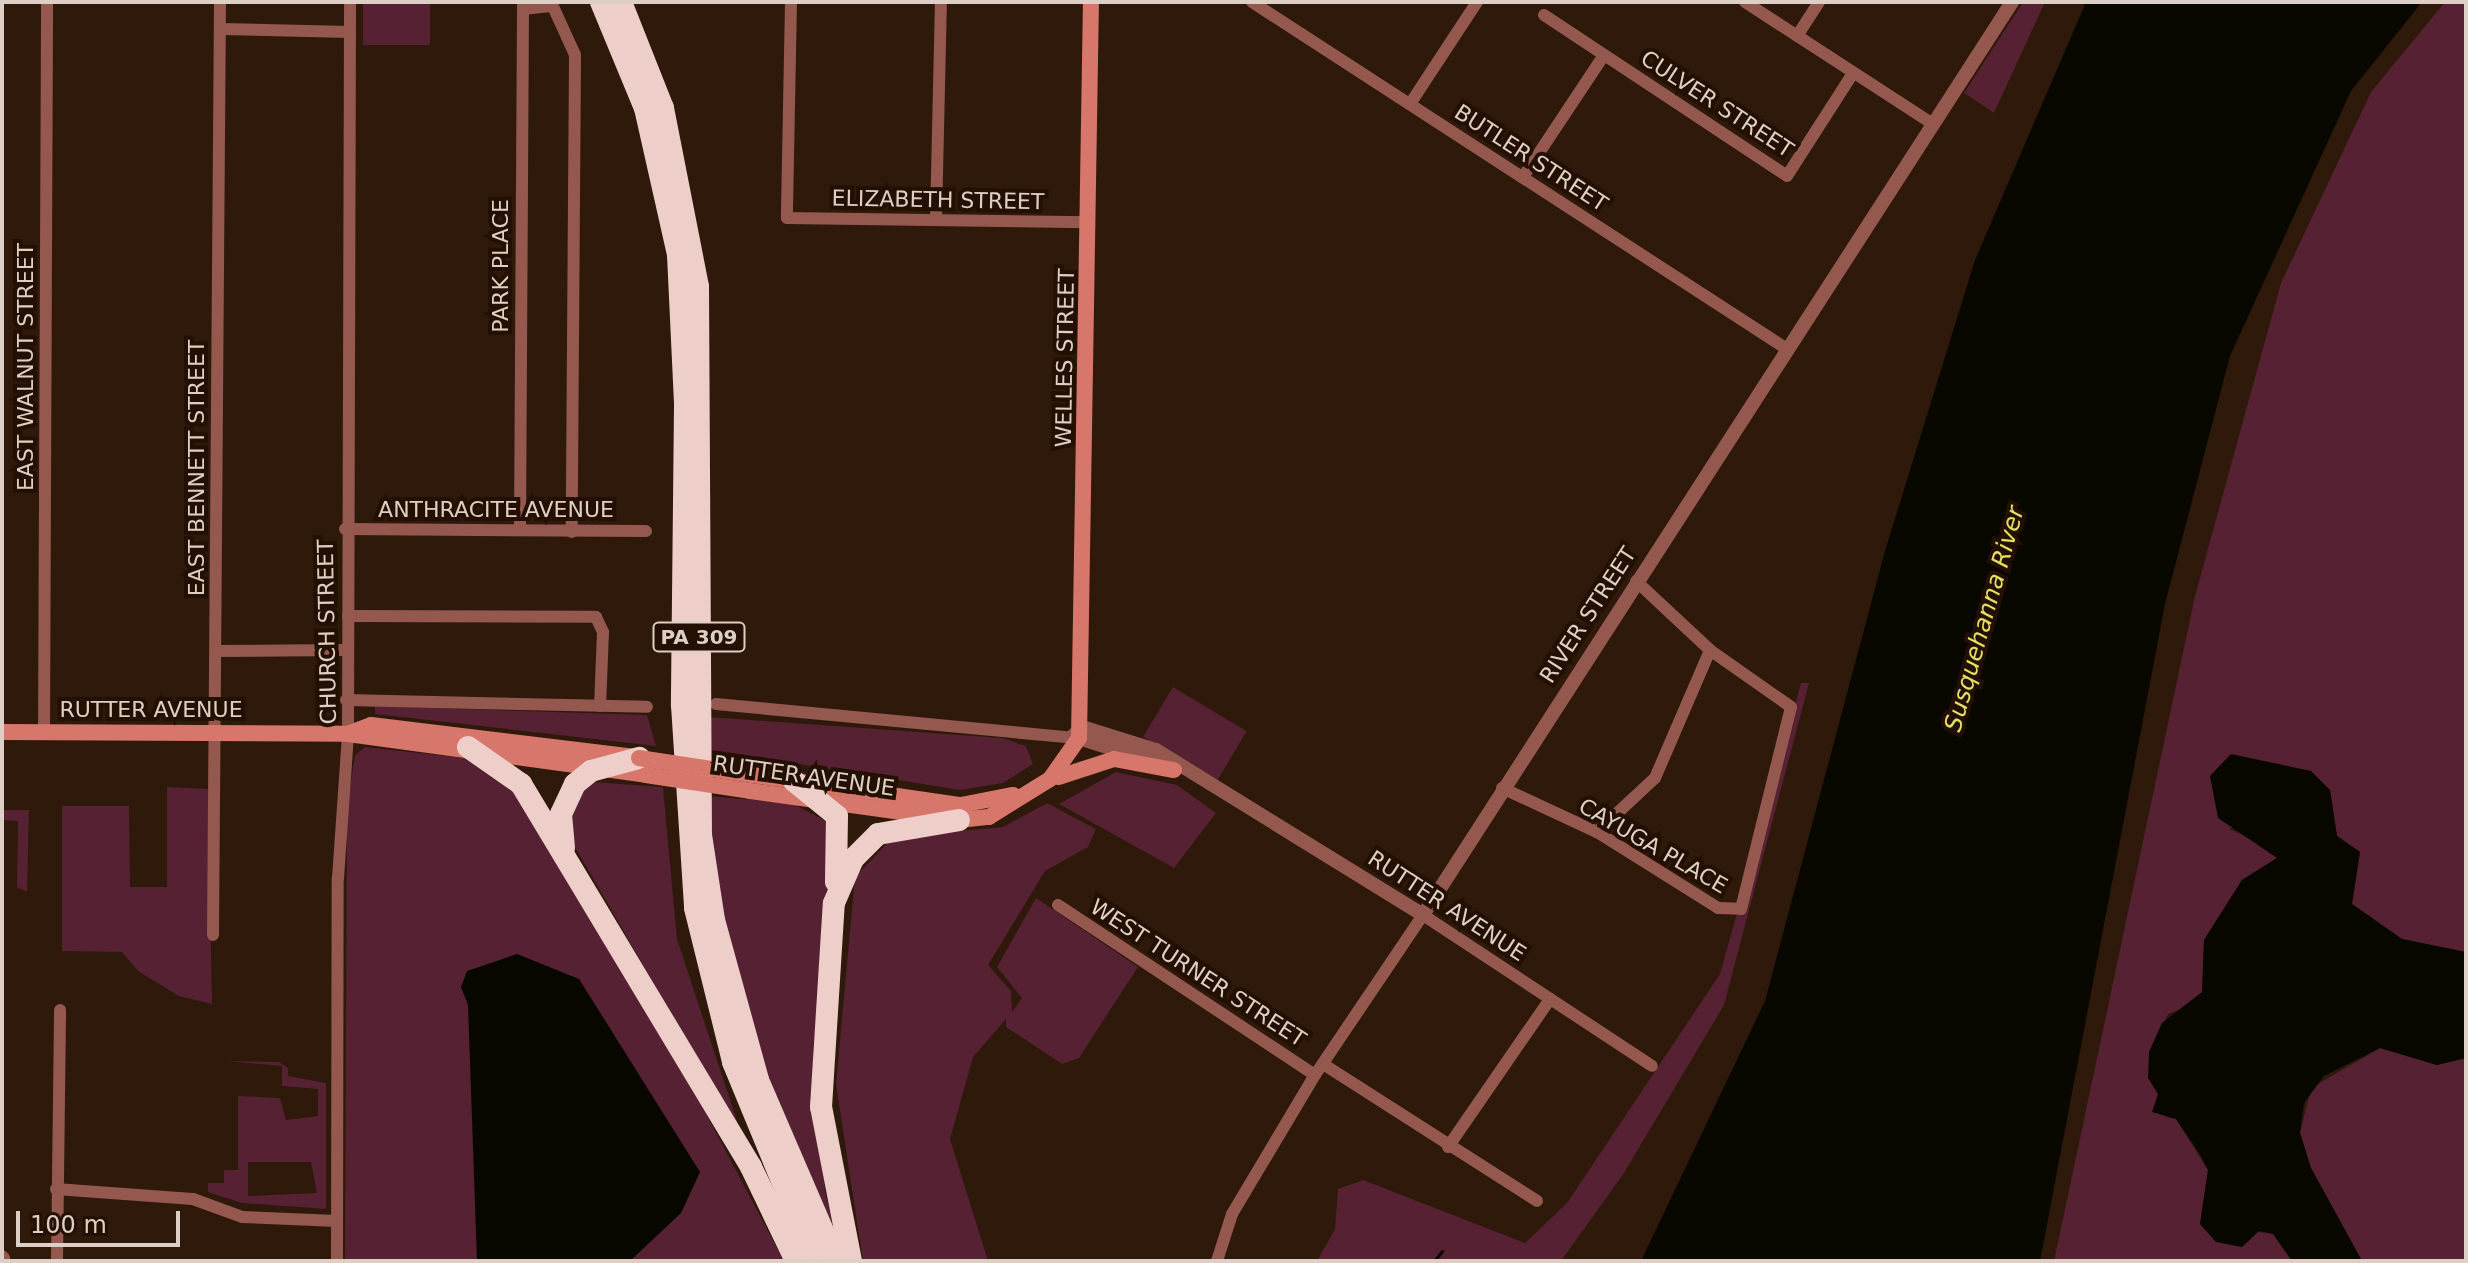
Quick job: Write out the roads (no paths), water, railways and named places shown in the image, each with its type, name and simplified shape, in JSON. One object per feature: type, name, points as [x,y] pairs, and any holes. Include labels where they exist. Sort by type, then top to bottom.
[{"type":"highway","name":"PA 309","points":[[601,2],[645,108],[678,255],[685,406],[682,705],[695,908],[733,1062],[815,1261]]},
{"type":"highway","name":"PA 309","points":[[621,2],[663,108],[698,287],[701,820],[714,920],[758,1080],[836,1261]]},
{"type":"highway","points":[[468,747],[521,784],[751,1167],[796,1261]]},
{"type":"highway","points":[[570,869],[561,814],[575,784],[599,768],[642,766]]},
{"type":"highway","points":[[794,781],[824,801],[837,816],[839,837],[821,1107],[851,1261]]},
{"type":"highway","points":[[834,903],[853,859],[878,834],[959,820]]},
{"type":"main road","name":"WELLES STREET","points":[[1078,729],[1091,2]]},
{"type":"main road","name":"RUTTER AVENUE","points":[[348,734],[371,725],[751,783],[824,801],[959,820],[989,817],[1031,795],[1078,729]]},
{"type":"main road","name":"RUTTER AVENUE","points":[[751,783],[794,781],[989,803],[1038,780],[1078,729]]},
{"type":"main road","name":"RUTTER AVENUE","points":[[2,732],[348,734],[468,747],[599,768]]},
{"type":"main road","points":[[1031,795],[1070,769],[1100,760],[1174,770]]},
{"type":"street","name":"EAST WALNUT STREET","points":[[44,732],[47,2]]},
{"type":"street","name":"EAST BENNETT STREET","points":[[213,935],[220,2]]},
{"type":"street","name":"CHURCH STREET","points":[[337,1261],[338,878],[348,734],[345,529],[350,2]]},
{"type":"street","name":"ELIZABETH STREET","points":[[791,2],[787,218],[1088,222]]},
{"type":"street","points":[[936,219],[941,2]]},
{"type":"street","name":"BUTLER STREET","points":[[1252,2],[1787,349]]},
{"type":"street","points":[[1410,104],[1477,2]]},
{"type":"street","points":[[1745,2],[1933,124]]},
{"type":"street","points":[[1797,36],[1819,2]]},
{"type":"street","name":"RIVER STREET","points":[[1217,1261],[1232,1214],[1319,1069],[1423,915],[1502,788],[2012,2]]},
{"type":"street","points":[[523,6],[552,4],[575,55],[572,532]]},
{"type":"street","name":"PARK PLACE","points":[[520,530],[523,6]]},
{"type":"street","name":"CULVER STREET","points":[[1544,15],[1787,176],[1853,73]]},
{"type":"street","points":[[220,29],[350,32]]},
{"type":"street","points":[[1523,177],[1604,55]]},
{"type":"street","name":"ANTHRACITE AVENUE","points":[[345,529],[646,531]]},
{"type":"street","points":[[1597,832],[1655,778],[1710,650],[1636,581]]},
{"type":"street","points":[[348,616],[596,617],[603,632],[600,706]]},
{"type":"street","points":[[216,651],[346,650]]},
{"type":"street","name":"CAYUGA PLACE","points":[[1502,788],[1597,832],[1718,908],[1741,909],[1791,707],[1710,650]]},
{"type":"street","points":[[346,700],[647,707]]},
{"type":"street","name":"RUTTER AVENUE","points":[[716,704],[1078,729],[1156,750],[1214,789],[1423,915],[1652,1066]]},
{"type":"street","name":"RUTTER AVENUE","points":[[1078,729],[1214,789]]},
{"type":"street","name":"WEST TURNER STREET","points":[[1058,905],[1537,1201]]},
{"type":"street","points":[[1448,1147],[1550,999]]},
{"type":"street","points":[[57,1261],[60,1010]]},
{"type":"street","points":[[56,1189],[193,1199],[242,1217],[337,1221]]},
{"type":"water","name":"Susquehanna River","points":[[2086,2],[2422,2],[2351,91],[2230,356],[2165,604],[2040,1261],[1641,1261],[1765,1001],[1885,551],[1975,260]]},
{"type":"water","points":[[2231,754],[2311,771],[2330,790],[2337,836],[2360,852],[2352,904],[2402,939],[2466,952],[2466,1058],[2437,1065],[2380,1048],[2324,1076],[2304,1103],[2300,1133],[2311,1168],[2362,1261],[2292,1261],[2273,1234],[2259,1231],[2242,1247],[2216,1242],[2200,1224],[2208,1170],[2176,1119],[2152,1112],[2158,1094],[2148,1078],[2149,1052],[2162,1023],[2202,992],[2204,940],[2242,880],[2277,858],[2218,818],[2210,776]]},
{"type":"water","points":[[517,954],[579,979],[700,1172],[681,1213],[630,1261],[477,1261],[468,1005],[461,987],[467,971]]},
{"type":"waterway","points":[[1434,1261],[1442,1251]]}]
